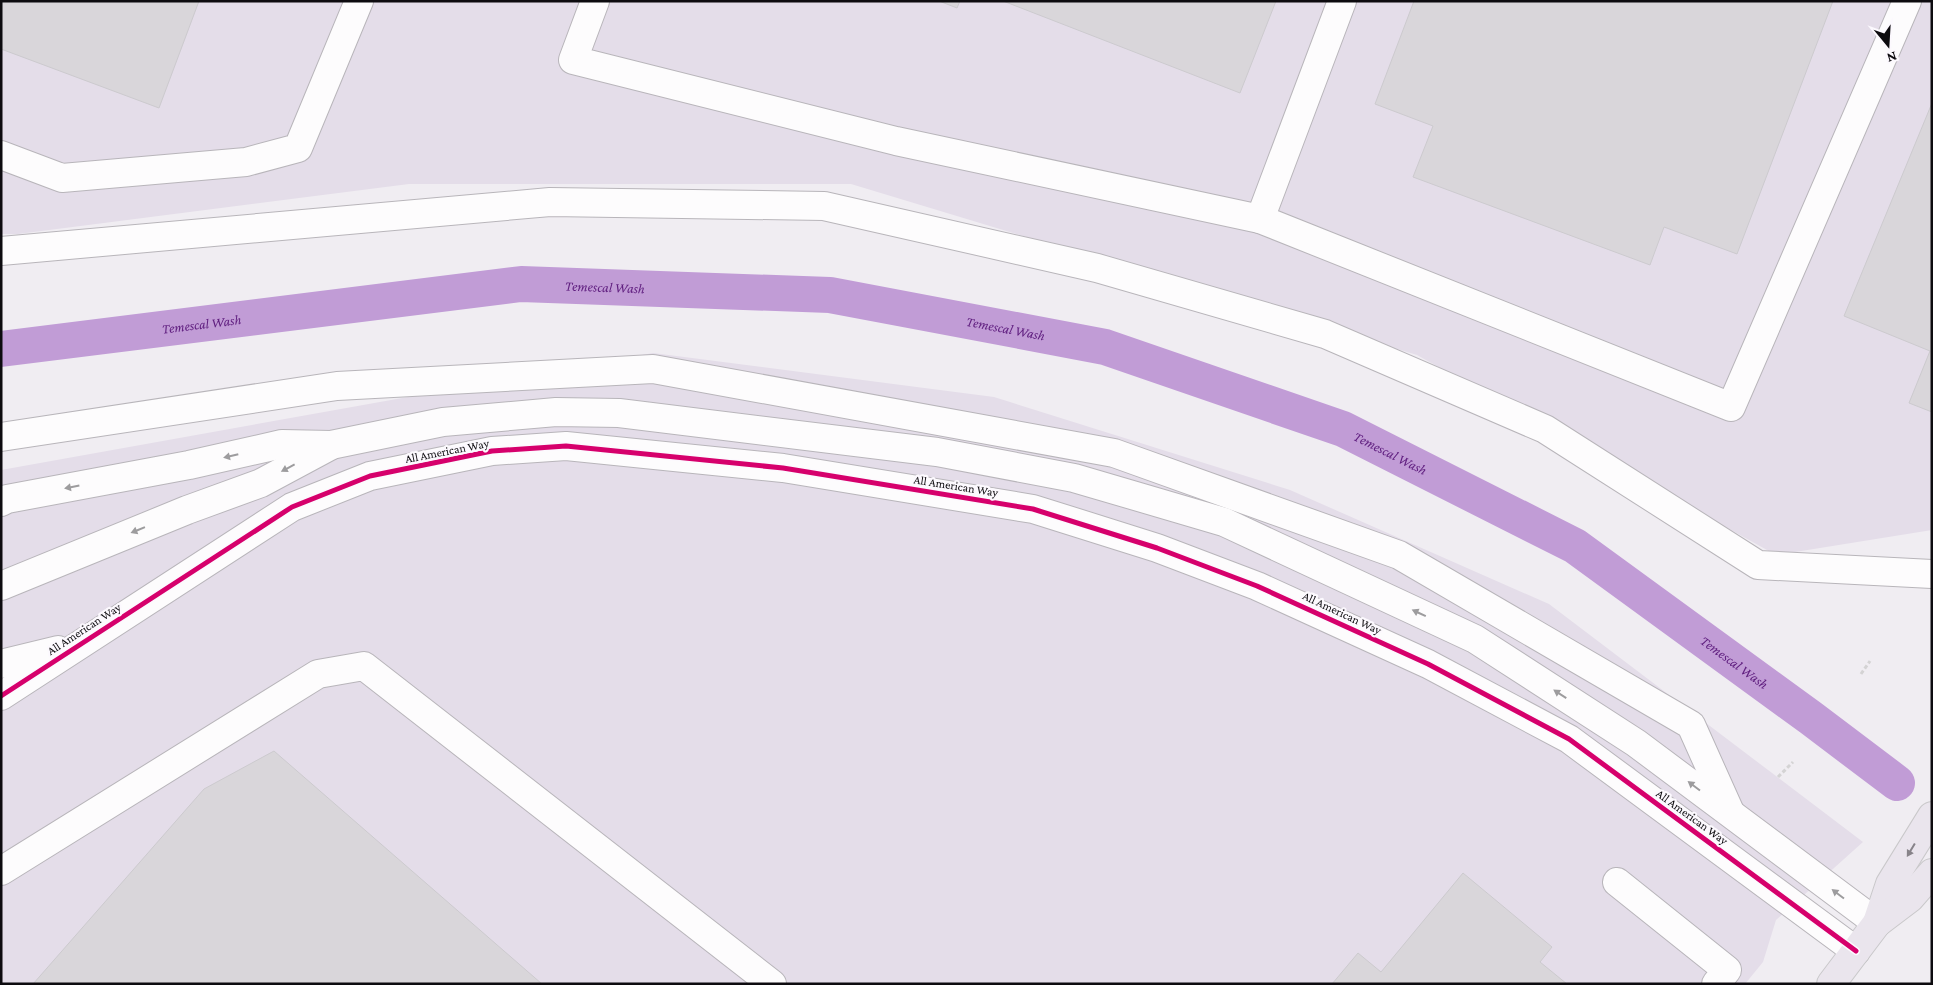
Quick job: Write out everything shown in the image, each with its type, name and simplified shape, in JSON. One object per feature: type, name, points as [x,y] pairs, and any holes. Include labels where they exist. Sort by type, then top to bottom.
[{"type":"main road","points":[[1831,984],[1900,891],[1932,816]]},
{"type":"main road","points":[[1900,891],[1932,873]]},
{"type":"street","points":[[1,155],[62,178],[246,162],[298,148],[360,1]]},
{"type":"street","points":[[595,1],[573,60],[896,141],[1260,218],[1732,407],[1907,1]]},
{"type":"street","points":[[1260,218],[1342,1]]},
{"type":"street","points":[[1,251],[550,202],[824,206],[1097,268],[1325,334],[1546,429],[1758,565],[1932,574]]},
{"type":"street","points":[[1,437],[337,386],[654,369],[1114,453],[1399,555],[1691,725],[1731,814]]},
{"type":"street","name":"All American Way","points":[[331,445],[443,422],[556,412],[619,413],[937,452],[1074,478],[1224,522],[1475,639],[1636,743],[1877,923]]},
{"type":"street","points":[[1,502],[7,499],[188,465],[282,444],[331,445]]},
{"type":"street","points":[[1,586],[187,510],[261,483],[331,445]]},
{"type":"street","name":"All American Way","points":[[1,696],[292,506],[370,476],[492,451],[566,446],[783,468],[1034,509],[1157,548],[1257,586],[1428,664],[1577,745],[1856,951]]},
{"type":"street","points":[[1,664],[79,644]]},
{"type":"street","points":[[1,871],[318,674],[364,666],[772,984]]},
{"type":"street","points":[[1617,882],[1727,970],[1716,984]]},
{"type":"path","points":[[1862,674],[1870,661]]},
{"type":"path","points":[[1778,777],[1793,762]]},
{"type":"shaded area","points":[[1,1],[1932,1],[1932,530],[1776,555],[1417,355],[851,184],[409,184],[18,234],[1,234]]},
{"type":"shaded area","points":[[653,353],[994,397],[1290,490],[1549,604],[1863,842],[1776,920],[1763,962],[1745,984],[1,984],[1,470]]},
{"type":"building","points":[[1,1],[199,1],[159,108],[1,49]]},
{"type":"building","points":[[939,1],[960,1],[957,8]]},
{"type":"building","points":[[1003,1],[1276,1],[1240,93]]},
{"type":"building","points":[[1414,1],[1833,1],[1737,254],[1664,227],[1650,265],[1413,177],[1433,126],[1375,104]]},
{"type":"building","points":[[1932,103],[1932,412],[1909,403],[1930,351],[1844,316]]},
{"type":"building","points":[[274,751],[542,984],[33,984],[204,789]]},
{"type":"building","points":[[1463,873],[1552,947],[1540,962],[1567,984],[1332,984],[1358,953],[1381,972]]},
{"type":"waterway","name":"Temescal Wash","points":[[1,349],[521,284],[830,295],[1105,347],[1343,429],[1575,546],[1897,783]]},
{"type":"cycle path","points":[[1,696],[292,507],[370,476],[492,451],[566,446],[783,468],[1033,509],[1157,548],[1257,586],[1428,664],[1569,739],[1856,951]]}]
